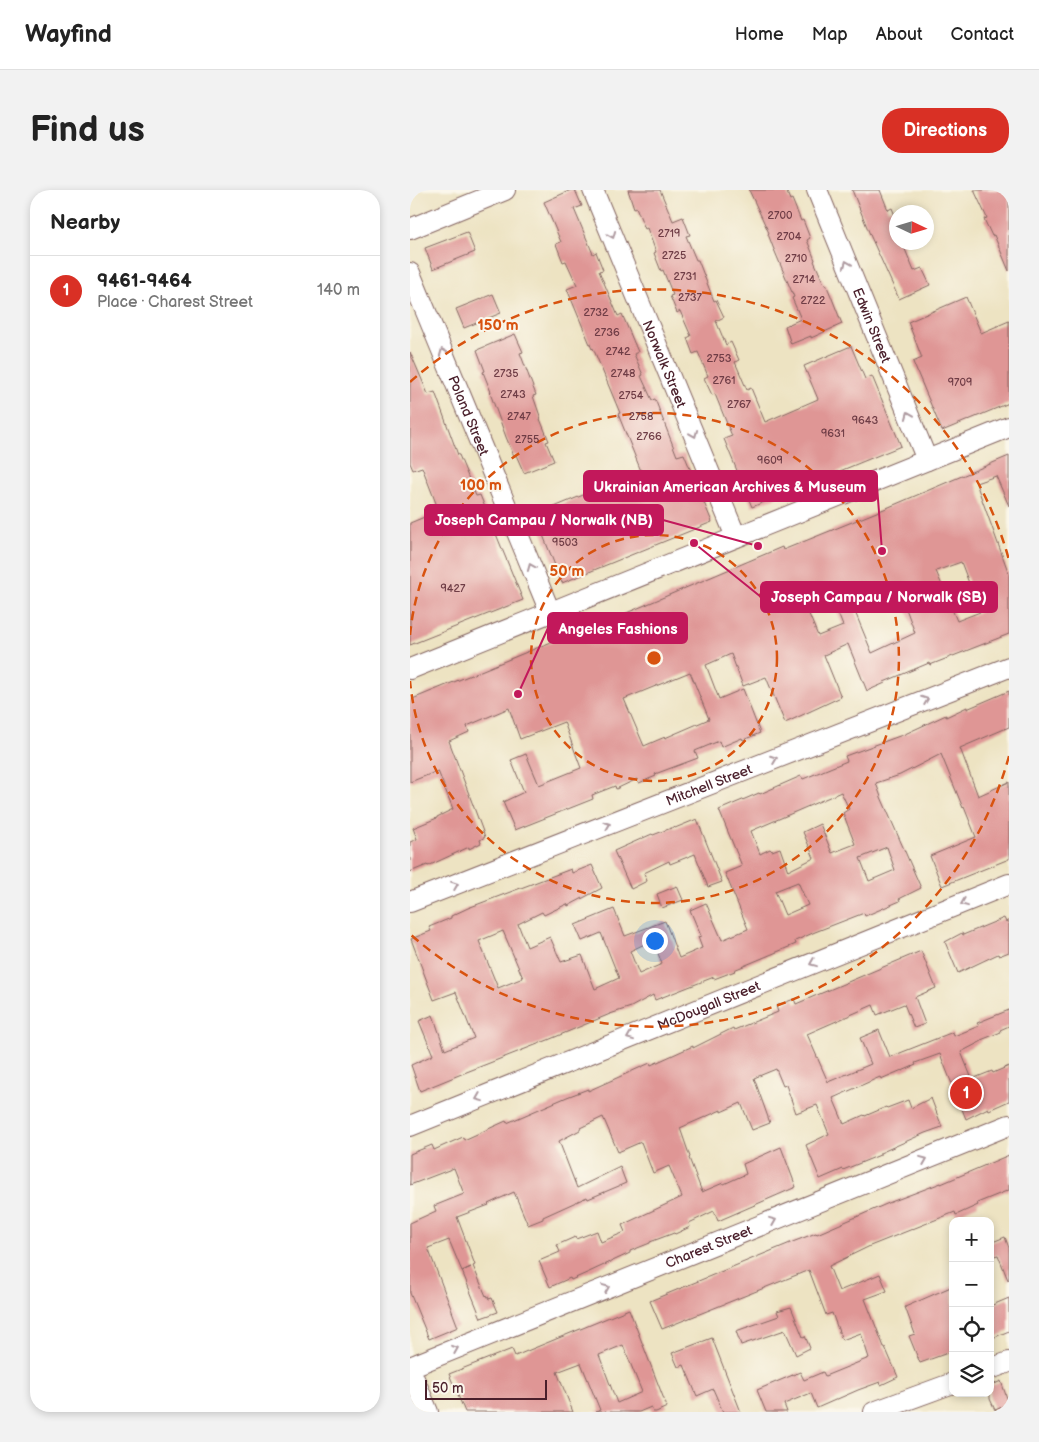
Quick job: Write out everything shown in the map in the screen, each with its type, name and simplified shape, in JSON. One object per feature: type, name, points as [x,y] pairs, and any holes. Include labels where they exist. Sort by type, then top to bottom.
[{"type":"street","points":[[410,229],[505,190]]},
{"type":"street","name":"Norwalk Street","points":[[593,190],[736,537]]},
{"type":"street","name":"Edwin Street","points":[[817,190],[927,460]]},
{"type":"street","name":"Poland Street","points":[[410,273],[550,612]]},
{"type":"street","points":[[410,669],[1009,427]]},
{"type":"street","name":"Mitchell Street","points":[[410,902],[1009,667]]},
{"type":"street","name":"McDougall Street","points":[[410,1126],[1009,884]]},
{"type":"street","name":"Charest Street","points":[[410,1368],[1009,1125]]},
{"type":"street","points":[[994,1368],[1009,1362]]},
{"type":"street","points":[[410,1368],[428,1412]]},
{"type":"street","points":[[876,1412],[949,1385]]},
{"type":"building","points":[[575,190],[582,206],[574,209],[593,254],[596,252],[603,270],[599,271],[618,316],[622,314],[638,352],[634,354],[643,375],[641,376],[652,400],[655,399],[677,456],[684,454],[712,522],[562,583],[535,515],[641,471],[618,414],[620,413],[567,289],[577,285],[566,261],[563,262],[556,244],[561,242],[544,202]]},
{"type":"building","points":[[628,190],[660,190],[673,221],[683,217],[690,235],[686,236],[696,260],[698,260],[714,301],[716,300],[724,317],[716,321],[726,345],[731,342],[739,360],[735,362],[747,390],[751,388],[765,422],[818,399],[804,366],[851,346],[865,379],[872,376],[901,446],[752,507],[724,439],[732,436],[715,394],[712,395],[704,378],[708,376],[698,352],[693,354],[687,338],[691,336],[680,311],[677,313],[670,296],[673,295],[654,253],[656,252],[647,228],[645,229],[636,207],[634,208]]},
{"type":"building","points":[[749,190],[786,190],[801,221],[803,220],[810,238],[807,240],[814,261],[824,284],[826,284],[842,324],[811,338],[811,336],[791,344],[785,326],[801,319],[769,233]]},
{"type":"building","points":[[852,190],[880,190],[889,210],[889,250],[905,250],[914,271],[922,268],[930,285],[899,299]]},
{"type":"building","points":[[974,190],[1009,190],[1009,271],[994,235],[992,236],[984,219],[987,218]]},
{"type":"building","points":[[467,232],[475,252],[433,269],[425,248]]},
{"type":"building","points":[[493,294],[501,313],[464,328],[456,309]]},
{"type":"building","points":[[966,297],[981,333],[1009,321],[1009,403],[942,431],[913,362],[922,358],[908,322]]},
{"type":"building","points":[[515,334],[523,352],[520,353],[536,395],[533,396],[549,441],[546,442],[554,461],[524,473],[506,437],[477,350]]},
{"type":"building","points":[[410,352],[428,394],[435,392],[458,455],[476,496],[480,495],[523,600],[410,645],[410,523],[439,511],[422,467],[413,470],[410,463]]},
{"type":"building","points":[[1009,456],[1009,506],[996,476],[976,483],[1009,574],[1009,634],[930,665],[929,663],[867,691],[848,644],[824,655],[841,697],[785,723],[766,677],[743,686],[731,654],[706,665],[719,699],[743,689],[760,733],[721,747],[719,741],[695,751],[698,758],[655,774],[656,776],[639,783],[637,779],[616,789],[615,786],[592,795],[593,799],[515,830],[503,802],[524,792],[511,760],[526,754],[539,785],[581,768],[564,722],[520,739],[509,708],[467,726],[469,732],[449,741],[485,837],[480,840],[481,843],[469,849],[469,847],[410,872],[410,842],[417,839],[413,828],[453,809],[438,771],[410,782],[410,700],[617,615],[617,617],[782,547],[783,550]],"holes":[[[961,562],[980,612],[957,621],[936,571]],[[827,586],[843,626],[818,636],[802,597]],[[898,587],[915,633],[872,653],[853,607]],[[690,672],[709,719],[644,746],[624,699]]]},
{"type":"building","points":[[1009,691],[1009,727],[960,748],[978,796],[1009,782],[1009,859],[942,886],[930,856],[976,837],[941,754],[900,775],[876,783],[921,888],[899,899],[900,901],[865,916],[864,913],[815,932],[795,941],[796,944],[735,971],[714,979],[714,977],[655,1000],[653,995],[631,1007],[420,1091],[411,1065],[433,1055],[419,1021],[433,1015],[445,1050],[474,1038],[456,992],[434,1000],[411,939],[431,931],[429,927],[451,918],[451,916],[468,908],[571,869],[572,873],[592,865],[602,888],[568,906],[567,904],[544,915],[542,912],[518,924],[527,947],[550,937],[561,962],[582,955],[595,989],[619,978],[601,933],[582,941],[575,925],[614,909],[625,936],[665,921],[679,958],[702,948],[698,937],[701,936],[690,910],[706,903],[722,940],[748,929],[725,873],[742,866],[719,810],[801,776],[803,779],[847,761],[845,756],[905,734],[967,707],[967,709]],"holes":[[[841,792],[849,809],[843,813],[855,844],[832,853],[820,824],[803,832],[814,858],[788,871],[780,848],[772,851],[770,849],[760,854],[751,831]],[[887,847],[895,870],[869,881],[860,858]],[[798,882],[808,905],[785,915],[775,891]],[[503,931],[523,978],[498,988],[479,941]],[[653,940],[662,964],[639,974],[630,951]]]},
{"type":"building","points":[[697,819],[722,882],[708,887],[695,854],[670,864],[669,861],[644,873],[647,881],[631,889],[614,851],[652,834],[675,828]]},
{"type":"building","points":[[677,886],[683,900],[662,908],[657,894]]},
{"type":"building","points":[[1004,918],[1006,922],[1009,920],[1009,952],[999,956],[998,954],[958,973],[945,942],[962,933],[963,935]]},
{"type":"building","points":[[921,951],[936,988],[915,997],[925,1024],[914,1028],[904,1004],[877,1015],[873,1005],[807,1034],[828,1082],[871,1064],[860,1038],[879,1030],[890,1057],[953,1032],[954,1036],[979,1026],[977,1023],[1009,1010],[1009,1026],[961,1052],[972,1079],[1009,1066],[1009,1101],[989,1110],[988,1108],[966,1119],[940,1054],[915,1063],[916,1065],[902,1071],[881,1079],[880,1077],[833,1098],[844,1124],[908,1100],[911,1108],[931,1098],[942,1127],[820,1179],[806,1145],[829,1134],[817,1105],[796,1113],[786,1085],[783,1086],[776,1069],[754,1078],[770,1123],[752,1130],[741,1103],[680,1128],[702,1192],[746,1174],[743,1164],[781,1147],[796,1187],[718,1221],[714,1211],[689,1223],[690,1227],[675,1234],[650,1242],[589,1272],[550,1287],[539,1261],[560,1252],[557,1245],[575,1237],[576,1239],[597,1231],[601,1242],[625,1232],[622,1225],[682,1197],[669,1166],[653,1173],[641,1142],[618,1152],[603,1117],[580,1128],[580,1130],[559,1141],[577,1188],[620,1167],[626,1183],[588,1199],[587,1197],[528,1225],[514,1192],[489,1205],[457,1217],[475,1265],[473,1266],[486,1296],[489,1299],[492,1298],[498,1312],[481,1318],[449,1240],[428,1248],[458,1327],[429,1339],[410,1293],[410,1223],[436,1211],[434,1206],[464,1194],[454,1168],[410,1185],[410,1154],[432,1145],[434,1150],[463,1137],[464,1140],[506,1121],[507,1123],[567,1097],[588,1089],[588,1091],[650,1063],[651,1065],[693,1046],[693,1048],[733,1028],[734,1030],[778,1012],[776,1006],[794,999],[796,1004]]},
{"type":"building","points":[[1009,1155],[1009,1190],[977,1203],[978,1205],[956,1215],[955,1212],[870,1246],[829,1266],[839,1291],[880,1274],[887,1291],[865,1299],[898,1377],[881,1385],[880,1382],[858,1390],[817,1408],[811,1393],[784,1404],[787,1412],[766,1412],[757,1390],[800,1372],[804,1380],[823,1372],[825,1376],[869,1358],[861,1333],[842,1340],[832,1313],[826,1315],[809,1270],[662,1329],[650,1301]]},
{"type":"building","points":[[1005,1237],[1009,1248],[1008,1280],[998,1255],[994,1256],[994,1241]]},
{"type":"building","points":[[949,1288],[949,1352],[920,1363],[909,1336],[915,1334],[905,1307]]},
{"type":"building","points":[[1009,1298],[1009,1331],[994,1337],[994,1307],[994,1304]]},
{"type":"building","points":[[791,1307],[803,1337],[805,1336],[810,1348],[796,1355],[785,1330],[741,1345],[736,1331],[779,1316],[777,1311]]},
{"type":"building","points":[[629,1309],[667,1407],[656,1412],[653,1412],[651,1407],[639,1412],[596,1412],[600,1410],[581,1363],[557,1372],[573,1412],[465,1412],[449,1374],[512,1349],[515,1356]],"holes":[[[623,1345],[642,1392],[617,1403],[599,1355]]]},
{"type":"building","points":[[712,1338],[741,1412],[723,1412],[713,1389],[697,1396],[684,1365],[678,1367],[672,1353]]},
{"type":"building","points":[[1001,1381],[1009,1404],[995,1410],[990,1399],[990,1397],[994,1397],[994,1384]]},
{"type":"place","name":"Joseph Campau / Norwalk (SB)","points":[[694,543]]},
{"type":"place","name":"Joseph Campau / Norwalk (NB)","points":[[758,546]]},
{"type":"place","name":"Ukrainian American Archives & Museum","points":[[882,551]]},
{"type":"place","name":"Angeles Fashions","points":[[518,694]]},
{"type":"place","name":"9461-9464","points":[[966,1093]]}]
